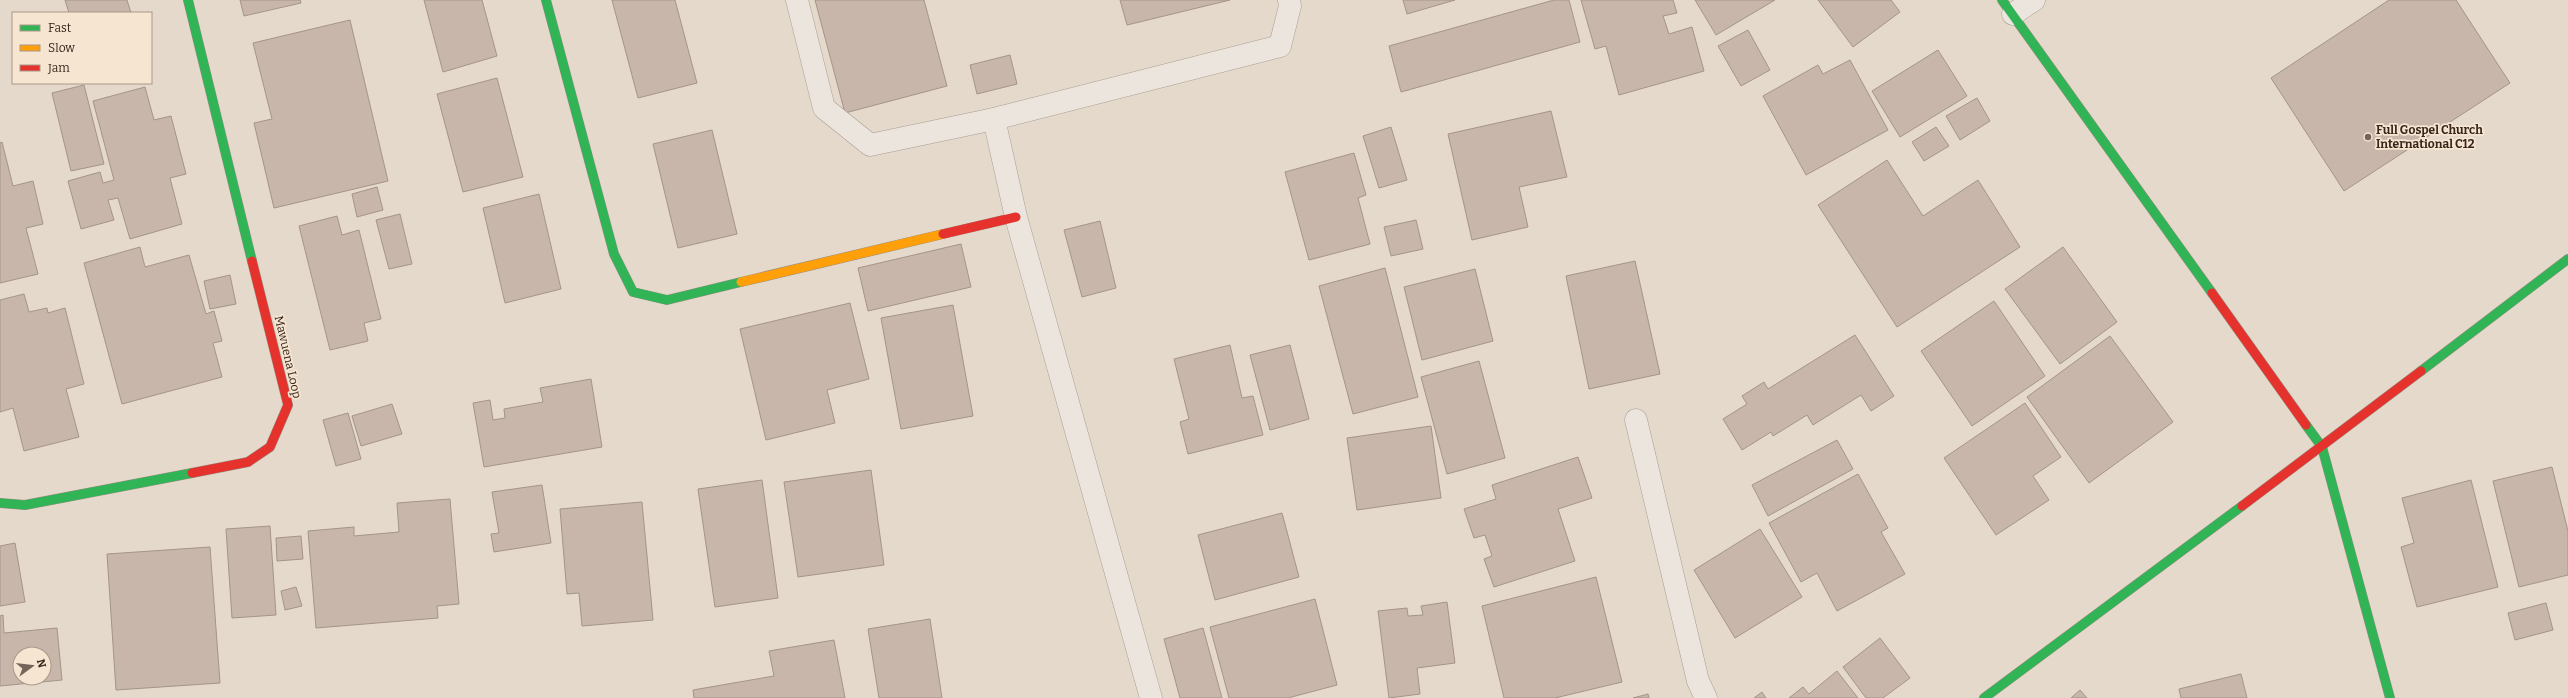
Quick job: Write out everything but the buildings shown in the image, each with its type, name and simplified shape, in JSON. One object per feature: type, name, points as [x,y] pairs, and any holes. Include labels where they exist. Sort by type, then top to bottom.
[{"type":"street","name":"Mawuena Loop","points":[[0,503],[25,505],[248,462],[270,447],[288,405],[188,0]]},
{"type":"street","points":[[546,0],[614,254],[633,292],[668,300],[1016,217]]},
{"type":"street","points":[[797,0],[824,108],[870,145],[994,119],[1280,46],[1290,6],[1288,0]]},
{"type":"street","points":[[2034,0],[2008,7],[2322,446],[2390,698]]},
{"type":"street","points":[[994,119],[1016,217],[1151,698]]},
{"type":"street","points":[[1984,698],[2322,446],[2568,259]]},
{"type":"street","points":[[1636,420],[1698,681],[1706,698]]},
{"type":"traffic: fast","points":[[188,0],[252,261]]},
{"type":"traffic: fast","points":[[546,0],[614,254],[633,292],[667,300],[741,282]]},
{"type":"traffic: fast","points":[[2002,0],[2212,293]]},
{"type":"traffic: fast","points":[[2421,371],[2568,259]]},
{"type":"traffic: fast","points":[[2306,425],[2322,447],[2390,698]]},
{"type":"traffic: fast","points":[[0,503],[25,505],[192,473]]},
{"type":"traffic: fast","points":[[1984,698],[2242,506]]},
{"type":"traffic: slow","points":[[741,282],[943,234]]},
{"type":"traffic: jam","points":[[943,234],[1016,217]]},
{"type":"traffic: jam","points":[[192,473],[248,462],[270,447],[288,405],[252,261]]},
{"type":"traffic: jam","points":[[2212,293],[2306,425]]},
{"type":"traffic: jam","points":[[2242,506],[2421,371]]},
{"type":"place","name":"Full Gospel Church International C12","points":[[2368,137]]}]
